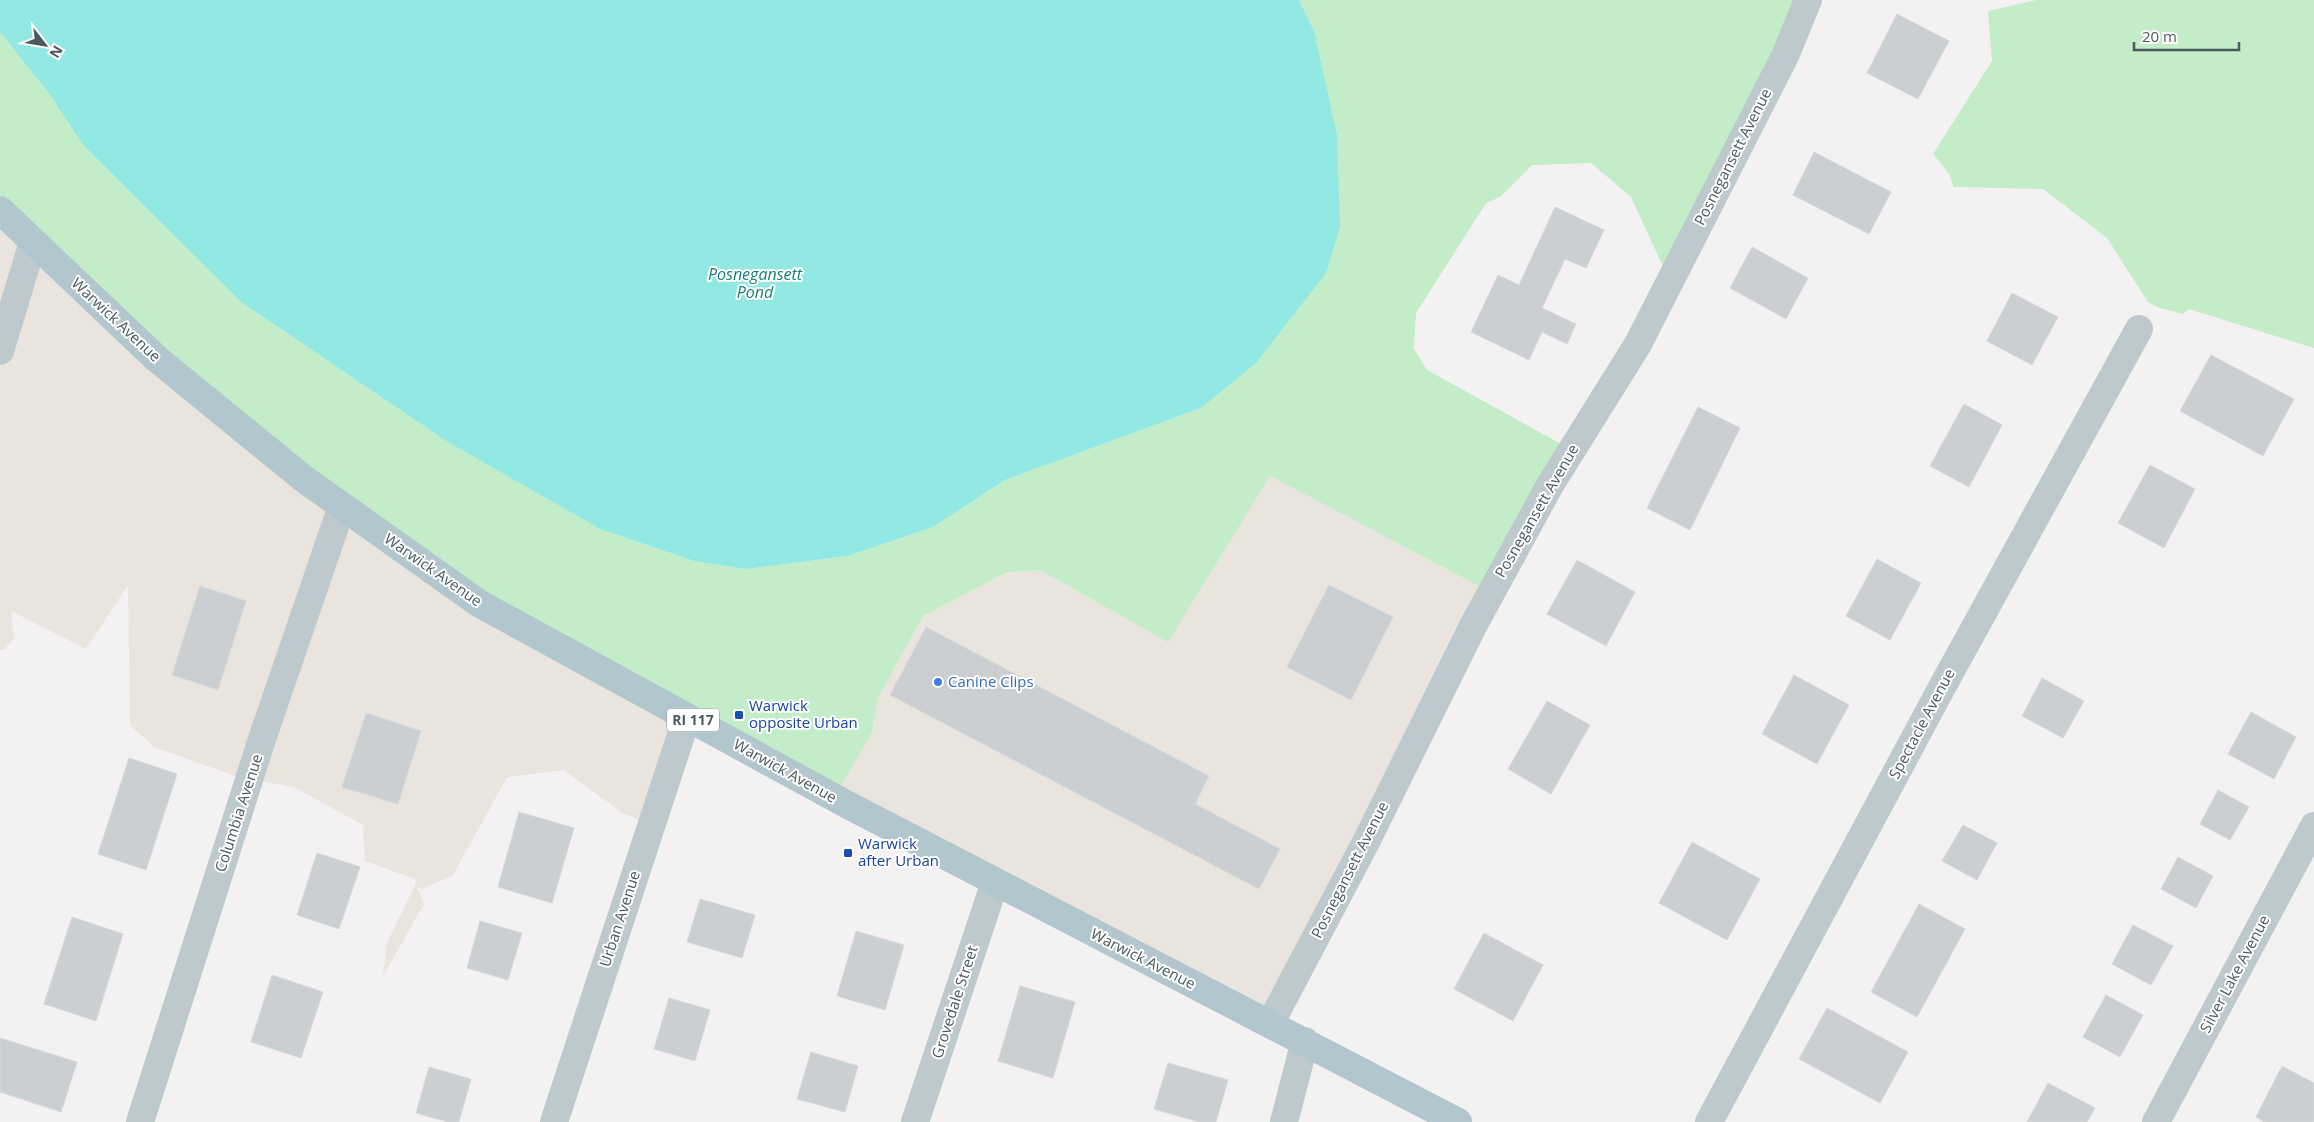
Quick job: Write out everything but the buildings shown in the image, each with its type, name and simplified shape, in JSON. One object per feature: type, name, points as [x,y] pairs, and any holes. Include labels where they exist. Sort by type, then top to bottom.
[{"type":"main road","name":"Warwick Avenue","points":[[0,210],[157,360],[304,479],[480,604],[846,804],[1458,1122]]},
{"type":"street","name":"Posnegansett Avenue","points":[[1270,1024],[1371,831],[1478,617],[1550,485],[1638,344],[1785,56],[1808,0]]},
{"type":"street","points":[[0,351],[33,242]]},
{"type":"street","name":"Spectacle Avenue","points":[[1709,1122],[1936,698],[2139,329]]},
{"type":"street","name":"Columbia Avenue","points":[[140,1122],[262,738],[342,506]]},
{"type":"street","name":"Urban Avenue","points":[[554,1122],[687,717]]},
{"type":"street","name":"Silver Lake Avenue","points":[[2156,1122],[2314,826]]},
{"type":"street","name":"Grovedale Street","points":[[915,1122],[995,882]]},
{"type":"street","points":[[1284,1122],[1305,1041]]},
{"type":"shaded area","points":[[0,210],[679,716],[650,825],[621,812],[564,770],[507,777],[453,875],[422,889],[417,887],[424,904],[383,976],[387,943],[416,883],[415,879],[365,861],[363,825],[294,787],[238,777],[154,747],[130,725],[128,585],[86,649],[11,611],[14,638],[4,650],[0,650]]},
{"type":"shaded area","points":[[1270,476],[1496,595],[1275,1022],[835,797],[872,732],[878,698],[923,616],[1007,572],[1040,570],[1168,641]]},
{"type":"green space","points":[[1299,0],[1811,0],[1670,282],[1631,197],[1591,163],[1532,165],[1500,197],[1486,203],[1416,313],[1414,349],[1427,370],[1572,450],[1496,595],[1270,476],[1168,642],[1040,570],[1007,572],[923,616],[878,698],[872,732],[835,797],[707,731],[316,489],[0,210],[0,32],[50,95],[83,145],[241,302],[446,441],[600,529],[694,561],[746,569],[848,556],[933,527],[1005,480],[1201,408],[1314,31]]},
{"type":"green space","points":[[2036,0],[2314,0],[2314,348],[2189,309],[2183,314],[2157,307],[2148,302],[2107,238],[2043,189],[1954,187],[1949,174],[1933,154],[1992,61],[1988,11]]},
{"type":"water","name":"Posnegansett Pond","points":[[0,0],[1299,0],[1314,31],[1337,135],[1340,227],[1326,273],[1256,363],[1201,408],[1005,480],[933,527],[848,556],[746,569],[694,561],[600,529],[446,441],[241,302],[83,145],[50,95],[0,32]]},
{"type":"place","name":"Canine Clips","points":[[938,682]]},
{"type":"place","name":"Warwick opposite Urban","points":[[739,715]]},
{"type":"place","name":"Warwick after Urban","points":[[848,853]]}]
